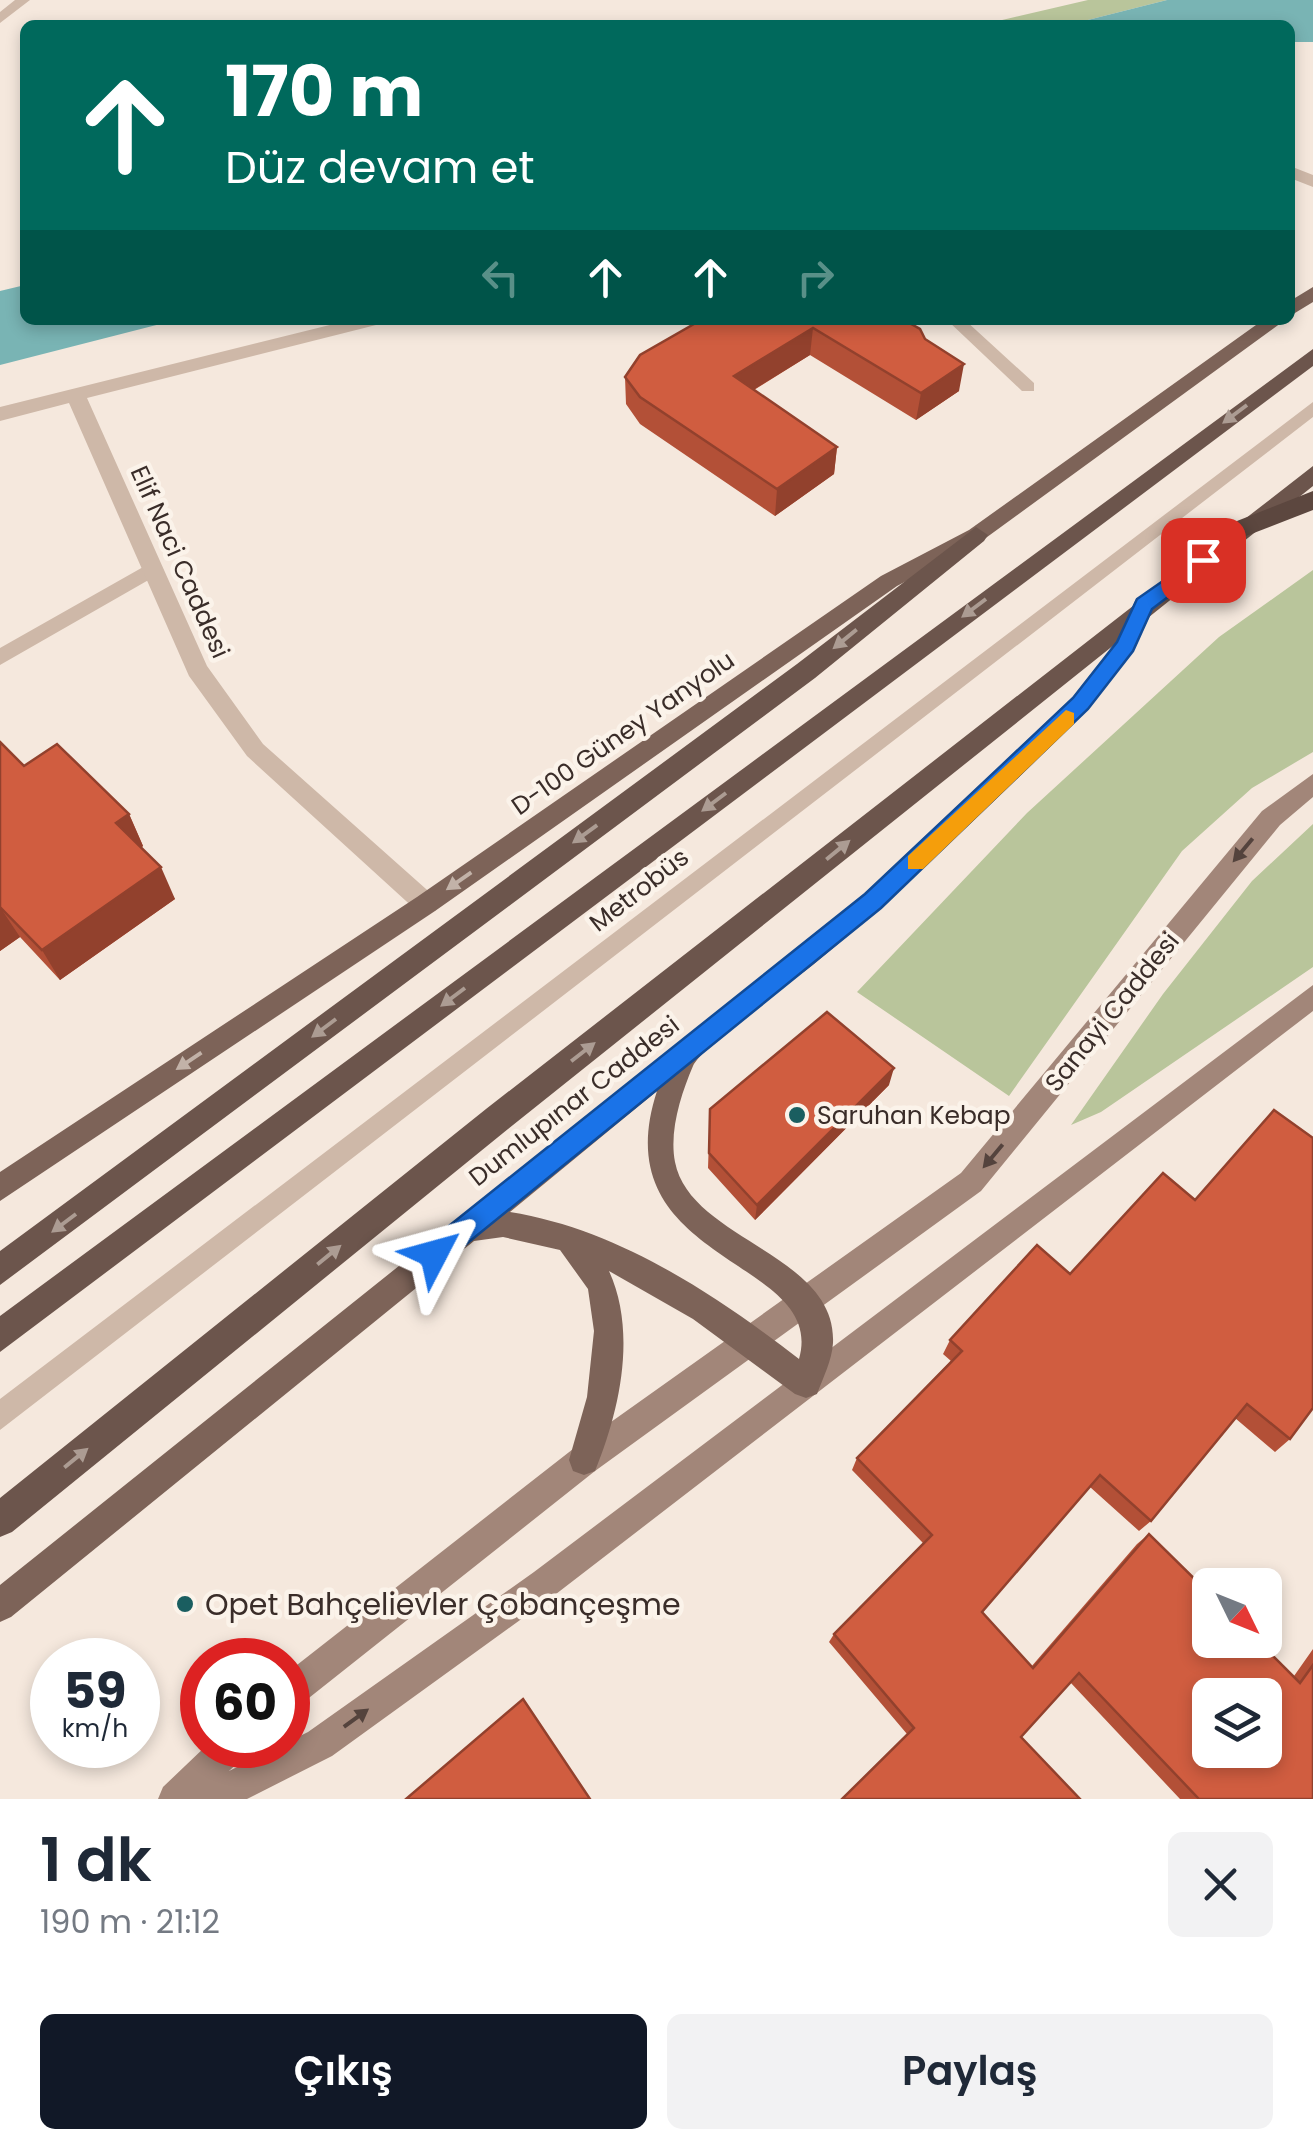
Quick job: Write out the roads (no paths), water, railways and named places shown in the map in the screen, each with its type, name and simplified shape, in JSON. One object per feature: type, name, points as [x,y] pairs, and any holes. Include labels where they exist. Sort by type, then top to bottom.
[{"type":"highway","points":[[0,1336],[1313,356]]},
{"type":"highway","points":[[0,1520],[1144,604],[1313,474]]},
{"type":"highway","points":[[1246,527],[1313,500]]},
{"type":"highway","points":[[0,1270],[806,670],[976,534]]},
{"type":"main road","name":"D-100 Güney Yanyolu","points":[[0,1188],[426,904],[890,580],[976,534],[1269,325]]},
{"type":"main road","name":"Dumlupınar Caddesi","points":[[0,1606],[873,901],[1016,770],[1081,704],[1126,646],[1144,604]]},
{"type":"main road","name":"Sanayi Caddesi","points":[[310,1676],[584,1460],[972,1182],[1271,818],[1313,782]]},
{"type":"main road","points":[[210,1799],[320,1744],[545,1584],[1313,996]]},
{"type":"main road","points":[[682,1058],[665,1108],[661,1165],[674,1194],[707,1228],[806,1302],[818,1338],[806,1383]]},
{"type":"main road","points":[[465,1229],[502,1224],[568,1238],[753,1340],[806,1383]]},
{"type":"main road","points":[[568,1238],[602,1286],[607,1337],[604,1397],[584,1460]]},
{"type":"main road","points":[[175,1799],[208,1768]]},
{"type":"street","points":[[0,414],[353,325]]},
{"type":"street","name":"Elif Naci Caddesi","points":[[76,396],[197,670],[255,750],[426,904]]},
{"type":"lane","points":[[0,19],[22,0]]},
{"type":"lane","points":[[960,325],[1028,386]]},
{"type":"lane","name":"Metrobüs","points":[[0,1416],[1313,408]]},
{"type":"lane","points":[[0,657],[152,570]]},
{"type":"water","points":[[1167,0],[1313,0],[1313,42],[1295,42],[1295,20],[1088,20]]},
{"type":"water","points":[[20,286],[20,325],[156,325],[0,365],[0,291]]},
{"type":"place","name":"Saruhan Kebap","points":[[797,1115]]},
{"type":"place","name":"Opet Bahçelievler Çobançeşme","points":[[185,1604]]}]
